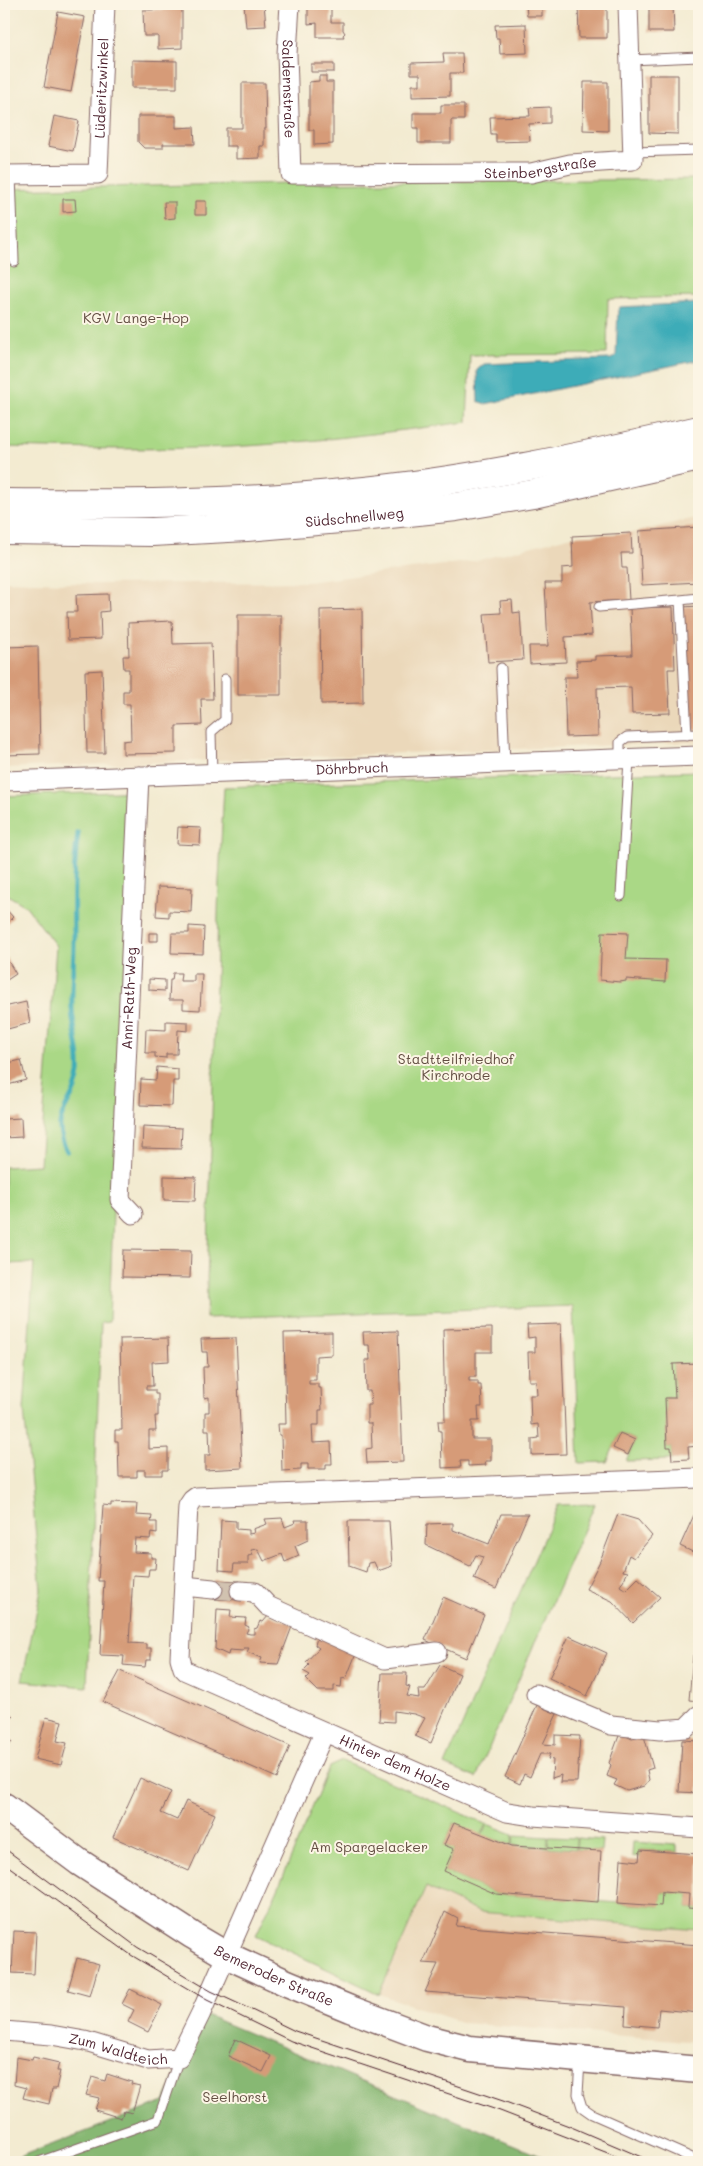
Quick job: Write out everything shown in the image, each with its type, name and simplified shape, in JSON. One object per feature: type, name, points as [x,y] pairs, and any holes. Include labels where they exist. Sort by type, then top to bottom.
[{"type":"highway","name":"Südschnellweg","points":[[4,503],[152,504],[246,501],[344,493],[445,481],[522,468],[699,430]]},
{"type":"highway","name":"Südschnellweg","points":[[4,530],[152,532],[247,527],[352,518],[456,507],[524,495],[699,457]]},
{"type":"main road","name":"Bemeroder Straße","points":[[4,1806],[79,1862],[166,1920],[226,1955],[350,2009],[444,2043],[482,2051],[699,2070]]},
{"type":"street","name":"Lüderitzwinkel","points":[[7,174],[98,174],[105,4]]},
{"type":"street","name":"Saldernstraße","points":[[290,4],[287,54],[291,174]]},
{"type":"street","points":[[628,4],[633,152]]},
{"type":"street","name":"Steinbergstraße","points":[[291,174],[532,173],[570,164],[633,160],[633,152]]},
{"type":"street","name":"Döhrbruch","points":[[4,781],[699,756]]},
{"type":"street","name":"Anni-Rath-Weg","points":[[133,1214],[120,1200],[138,776]]},
{"type":"street","name":"Hinter dem Holze","points":[[699,1478],[199,1496],[193,1498],[188,1506],[180,1658],[186,1671],[507,1812],[542,1817],[699,1828]]},
{"type":"street","points":[[184,1586],[214,1589]]},
{"type":"street","points":[[240,1590],[255,1592],[268,1606],[385,1659],[437,1652]]},
{"type":"street","points":[[536,1694],[611,1725],[660,1730],[686,1728],[699,1715]]},
{"type":"street","points":[[226,1955],[324,1732]]},
{"type":"street","name":"Zum Waldteich","points":[[4,2031],[51,2035],[85,2041],[148,2060],[179,2058],[226,1955]]},
{"type":"lane","points":[[630,60],[699,57]]},
{"type":"lane","points":[[633,152],[699,150]]},
{"type":"lane","points":[[7,174],[14,261]]},
{"type":"lane","points":[[598,607],[699,598]]},
{"type":"lane","points":[[680,600],[687,735]]},
{"type":"lane","points":[[501,668],[505,763]]},
{"type":"lane","points":[[212,774],[211,732],[225,720],[225,679]]},
{"type":"lane","points":[[620,896],[624,759],[620,742],[627,737],[699,734]]},
{"type":"lane","points":[[39,2162],[158,2120],[179,2058]]},
{"type":"lane","points":[[580,2060],[578,2094],[582,2107],[592,2114],[699,2161]]},
{"type":"shaded area","points":[[699,517],[699,742],[4,768],[4,581],[98,584],[307,582],[475,561],[572,536],[631,533]]},
{"type":"shaded area","points":[[426,1887],[479,1912],[699,1930],[699,2042],[463,2023],[379,1994]]},
{"type":"green space","name":"KGV Lange-Hop","points":[[699,179],[699,297],[608,299],[607,354],[470,355],[467,422],[319,440],[229,447],[116,449],[4,447],[4,189],[291,183]]},
{"type":"green space","name":"Stadtteilfriedhof Kirchrode","points":[[699,771],[699,1363],[673,1364],[675,1398],[665,1398],[667,1447],[671,1447],[672,1460],[626,1461],[635,1440],[620,1433],[607,1462],[579,1463],[573,1306],[206,1318],[219,880],[224,787]]},
{"type":"green space","points":[[144,791],[114,1186],[109,1322],[101,1323],[87,1687],[22,1681],[41,1590],[24,1410],[34,1263],[4,1264],[4,1167],[40,1165],[56,946],[26,906],[4,893],[4,796]]},
{"type":"green space","points":[[595,1504],[476,1778],[445,1765],[558,1505]]},
{"type":"green space","name":"Am Spargelacker","points":[[342,1761],[486,1824],[481,1835],[454,1823],[444,1845],[454,1849],[444,1871],[496,1894],[660,1906],[662,1892],[689,1894],[688,1908],[699,1909],[699,1930],[479,1912],[426,1887],[379,1994],[256,1935],[277,1891],[329,1767]]},
{"type":"green space","points":[[487,1824],[513,1834],[512,1845],[482,1835]]},
{"type":"green space","points":[[514,1835],[548,1837],[548,1845],[549,1837],[576,1838],[576,1849],[513,1845]]},
{"type":"green space","points":[[577,1838],[602,1840],[601,1851],[576,1849]]},
{"type":"green space","points":[[633,1842],[677,1845],[677,1852],[640,1850],[639,1857],[632,1856]]},
{"type":"green space","name":"Seelhorst","points":[[201,2013],[555,2162],[6,2162],[164,2102]]},
{"type":"water","points":[[699,303],[699,360],[485,404],[478,401],[477,370],[484,364],[611,359],[616,356],[618,310],[620,307]]},
{"type":"building","points":[[244,4],[264,4],[266,26],[246,27]]},
{"type":"building","points":[[308,4],[331,4],[331,22],[343,22],[344,37],[317,37],[317,23],[308,24]]},
{"type":"building","points":[[526,4],[542,4],[542,16],[527,16]]},
{"type":"building","points":[[578,4],[607,4],[607,38],[579,38]]},
{"type":"building","points":[[649,4],[673,4],[674,32],[649,32]]},
{"type":"building","points":[[182,9],[182,48],[158,49],[158,36],[144,36],[143,10]]},
{"type":"building","points":[[58,12],[85,17],[71,92],[44,87]]},
{"type":"building","points":[[526,24],[527,53],[500,54],[499,38],[496,38],[495,25]]},
{"type":"building","points":[[443,53],[462,53],[463,73],[450,73],[450,96],[412,97],[412,85],[420,85],[420,74],[411,74],[411,63],[444,62]]},
{"type":"building","points":[[132,60],[177,61],[177,88],[132,88]]},
{"type":"building","points":[[311,64],[334,64],[334,72],[311,72]]},
{"type":"building","points":[[649,75],[678,75],[678,134],[649,133]]},
{"type":"building","points":[[319,76],[326,76],[326,82],[333,82],[333,144],[314,145],[314,130],[309,130],[309,82],[319,81]]},
{"type":"building","points":[[584,82],[608,82],[608,131],[583,130]]},
{"type":"building","points":[[242,83],[265,83],[266,129],[264,129],[264,146],[260,146],[260,158],[236,159],[236,146],[226,146],[226,128],[242,128]]},
{"type":"building","points":[[441,105],[464,105],[464,120],[451,120],[451,143],[418,143],[418,128],[413,128],[413,113],[441,113]]},
{"type":"building","points":[[550,107],[550,123],[529,124],[530,141],[496,142],[496,134],[491,134],[490,117],[530,116],[529,108]]},
{"type":"building","points":[[54,116],[79,121],[73,151],[48,146]]},
{"type":"building","points":[[138,116],[176,116],[176,128],[194,127],[195,144],[163,144],[163,148],[144,148],[138,142]]},
{"type":"building","points":[[63,199],[75,199],[76,211],[63,212]]},
{"type":"building","points":[[195,201],[206,201],[206,215],[195,215]]},
{"type":"building","points":[[164,202],[175,202],[175,218],[165,219]]},
{"type":"building","points":[[699,527],[699,582],[642,585],[639,531]]},
{"type":"building","points":[[631,533],[632,553],[621,553],[622,568],[627,568],[629,600],[590,602],[592,635],[565,637],[566,662],[530,664],[529,646],[548,646],[545,583],[562,583],[562,568],[573,567],[572,536]]},
{"type":"building","points":[[108,594],[109,611],[100,612],[101,639],[68,640],[67,612],[77,612],[76,595]]},
{"type":"building","points":[[512,600],[513,613],[520,612],[523,660],[488,662],[484,614],[501,613],[500,601]]},
{"type":"building","points":[[699,606],[699,730],[687,730],[682,607]]},
{"type":"building","points":[[673,607],[675,669],[668,669],[670,713],[632,714],[631,687],[597,688],[598,736],[566,737],[564,677],[577,677],[576,661],[595,660],[595,656],[632,655],[630,608]]},
{"type":"building","points":[[362,609],[363,703],[321,704],[320,610]]},
{"type":"building","points":[[238,615],[281,615],[281,695],[238,695]]},
{"type":"building","points":[[172,621],[173,644],[211,643],[213,699],[201,699],[202,725],[176,726],[176,753],[123,754],[123,741],[131,740],[130,704],[123,704],[123,691],[129,691],[129,669],[124,669],[123,656],[129,656],[128,623]]},
{"type":"building","points":[[38,646],[40,754],[4,755],[4,647]]},
{"type":"building","points":[[102,670],[105,753],[87,753],[85,671]]},
{"type":"building","points":[[178,827],[201,828],[200,845],[177,844]]},
{"type":"building","points":[[158,887],[192,888],[191,912],[169,911],[169,917],[156,916]]},
{"type":"building","points":[[4,907],[13,917],[4,926]]},
{"type":"building","points":[[189,926],[204,927],[203,954],[171,953],[172,933],[189,933]]},
{"type":"building","points":[[602,932],[628,933],[626,959],[666,960],[665,982],[626,979],[626,981],[620,982],[600,980]]},
{"type":"building","points":[[149,933],[158,933],[158,941],[149,941]]},
{"type":"building","points":[[4,957],[16,974],[4,982]]},
{"type":"building","points":[[173,973],[181,973],[180,981],[194,981],[194,974],[202,974],[200,1010],[183,1009],[183,1000],[169,1000],[170,980],[172,980]]},
{"type":"building","points":[[149,979],[165,980],[165,991],[149,990]]},
{"type":"building","points":[[26,1002],[30,1023],[4,1030],[4,1007]]},
{"type":"building","points":[[166,1021],[188,1022],[188,1031],[178,1030],[177,1054],[166,1054],[166,1058],[155,1057],[155,1053],[145,1053],[146,1029],[166,1030]]},
{"type":"building","points":[[21,1060],[26,1080],[4,1086],[4,1064]]},
{"type":"building","points":[[157,1067],[178,1069],[178,1081],[173,1081],[172,1106],[140,1105],[141,1079],[156,1080]]},
{"type":"building","points":[[21,1118],[22,1137],[4,1138],[4,1119]]},
{"type":"building","points":[[143,1126],[182,1128],[181,1149],[142,1148]]},
{"type":"building","points":[[164,1176],[196,1177],[195,1201],[164,1200]]},
{"type":"building","points":[[123,1250],[191,1251],[190,1278],[122,1277]]},
{"type":"building","points":[[561,1324],[566,1454],[532,1455],[532,1439],[539,1438],[538,1424],[531,1425],[530,1395],[537,1395],[536,1381],[529,1381],[528,1352],[535,1352],[535,1337],[528,1338],[527,1325]]},
{"type":"building","points":[[492,1328],[492,1352],[476,1352],[476,1377],[469,1377],[469,1381],[478,1381],[478,1385],[481,1385],[482,1407],[478,1407],[479,1421],[472,1421],[472,1439],[491,1439],[491,1461],[485,1461],[486,1465],[468,1466],[468,1461],[460,1461],[461,1467],[442,1468],[441,1431],[439,1431],[438,1421],[445,1421],[443,1329]]},
{"type":"building","points":[[398,1331],[403,1462],[367,1463],[366,1449],[372,1448],[371,1423],[367,1423],[367,1405],[371,1405],[370,1391],[366,1391],[365,1360],[370,1360],[369,1345],[364,1345],[363,1332]]},
{"type":"building","points":[[332,1332],[332,1355],[316,1356],[316,1380],[309,1380],[309,1384],[318,1384],[318,1388],[321,1388],[322,1410],[319,1410],[319,1425],[312,1425],[313,1443],[331,1442],[332,1464],[326,1464],[326,1469],[308,1469],[308,1464],[301,1464],[301,1470],[282,1471],[281,1435],[279,1435],[278,1424],[286,1424],[284,1333]]},
{"type":"building","points":[[168,1338],[169,1361],[152,1362],[153,1386],[146,1386],[146,1390],[155,1390],[155,1394],[158,1394],[158,1416],[155,1416],[156,1431],[149,1431],[149,1449],[168,1448],[168,1470],[162,1470],[162,1475],[145,1475],[145,1470],[137,1470],[137,1477],[119,1477],[118,1441],[115,1441],[115,1430],[122,1430],[120,1339]]},
{"type":"building","points":[[236,1338],[242,1468],[205,1470],[205,1455],[210,1455],[209,1430],[205,1430],[205,1412],[209,1412],[209,1397],[204,1398],[203,1367],[208,1367],[207,1352],[202,1352],[201,1339]]},
{"type":"building","points":[[699,1363],[699,1397],[697,1397],[698,1446],[688,1447],[689,1459],[672,1460],[671,1447],[667,1447],[665,1398],[675,1398],[673,1364]]},
{"type":"building","points":[[620,1433],[635,1440],[628,1455],[613,1448]]},
{"type":"building","points":[[111,1503],[137,1504],[136,1515],[152,1516],[151,1522],[157,1522],[157,1534],[151,1533],[150,1539],[135,1538],[134,1552],[151,1553],[151,1558],[156,1558],[155,1569],[149,1569],[148,1576],[133,1575],[129,1643],[146,1644],[146,1648],[151,1648],[151,1660],[146,1660],[145,1667],[123,1665],[124,1656],[100,1655],[104,1581],[98,1581],[103,1505],[111,1506]]},
{"type":"building","points":[[501,1514],[528,1514],[496,1589],[474,1579],[483,1557],[476,1555],[470,1566],[426,1545],[427,1524],[453,1523],[453,1530],[489,1544]]},
{"type":"building","points":[[618,1514],[638,1520],[652,1536],[634,1558],[629,1555],[623,1571],[628,1572],[620,1586],[626,1590],[638,1578],[660,1597],[633,1623],[612,1601],[586,1589],[600,1561]]},
{"type":"building","points":[[694,1515],[699,1517],[699,1555],[680,1546]]},
{"type":"building","points":[[282,1518],[285,1527],[295,1523],[294,1520],[308,1520],[308,1540],[295,1546],[299,1556],[285,1562],[282,1554],[264,1561],[258,1549],[251,1550],[253,1555],[248,1556],[248,1564],[234,1564],[233,1571],[219,1570],[221,1520],[236,1521],[236,1529],[249,1530],[249,1534],[254,1533],[253,1529],[267,1524],[265,1519]]},
{"type":"building","points":[[348,1521],[389,1521],[392,1566],[378,1571],[374,1562],[368,1563],[366,1572],[349,1566]]},
{"type":"building","points":[[214,1580],[240,1581],[240,1600],[213,1599]]},
{"type":"building","points":[[443,1597],[484,1615],[466,1658],[425,1640]]},
{"type":"building","points":[[217,1609],[231,1610],[230,1617],[246,1618],[245,1625],[249,1627],[246,1633],[250,1634],[254,1634],[254,1629],[257,1628],[260,1621],[263,1622],[269,1615],[293,1624],[278,1664],[260,1663],[262,1658],[247,1652],[249,1648],[244,1648],[243,1651],[229,1650],[228,1655],[215,1649]]},
{"type":"building","points":[[318,1634],[357,1651],[346,1679],[342,1678],[341,1687],[334,1686],[334,1691],[318,1691],[306,1679],[310,1675],[303,1671],[309,1665],[306,1662],[319,1648],[315,1645]]},
{"type":"building","points":[[569,1636],[607,1653],[587,1696],[549,1678]]},
{"type":"building","points":[[693,1655],[699,1656],[699,1701],[689,1700]]},
{"type":"building","points":[[440,1665],[460,1674],[431,1743],[415,1736],[425,1718],[394,1711],[394,1722],[379,1721],[382,1673],[407,1673],[406,1686],[410,1687],[407,1696],[419,1698],[418,1690],[425,1690]]},
{"type":"building","points":[[120,1671],[290,1746],[277,1778],[103,1702]]},
{"type":"building","points":[[537,1705],[557,1714],[543,1744],[555,1745],[555,1735],[580,1736],[577,1782],[560,1782],[561,1775],[552,1778],[553,1760],[548,1759],[550,1754],[540,1754],[530,1777],[524,1774],[520,1784],[505,1777]]},
{"type":"building","points":[[4,1709],[13,1716],[5,1727],[11,1732],[6,1737],[12,1742],[4,1752]]},
{"type":"building","points":[[46,1717],[62,1721],[57,1741],[67,1743],[61,1765],[35,1759]]},
{"type":"building","points":[[620,1733],[632,1739],[644,1736],[653,1768],[647,1770],[649,1780],[644,1786],[627,1791],[614,1785],[617,1780],[607,1776],[611,1765],[609,1763]]},
{"type":"building","points":[[682,1740],[699,1741],[699,1793],[679,1792]]},
{"type":"building","points":[[140,1778],[171,1792],[161,1813],[177,1820],[186,1801],[215,1814],[189,1871],[113,1837]]},
{"type":"building","points":[[454,1823],[512,1846],[601,1851],[598,1902],[496,1894],[444,1871],[454,1849],[444,1845]]},
{"type":"building","points":[[640,1850],[699,1854],[699,1909],[688,1908],[689,1894],[662,1892],[661,1906],[618,1903],[621,1859],[639,1861]]},
{"type":"building","points":[[445,1912],[458,1919],[456,1926],[699,1945],[699,2013],[659,2009],[657,2027],[625,2024],[626,2007],[425,1992],[438,1964],[423,1963]]},
{"type":"building","points":[[14,1931],[36,1932],[34,1974],[12,1973]]},
{"type":"building","points":[[77,1958],[99,1964],[90,1996],[68,1990]]},
{"type":"building","points":[[130,1989],[162,2005],[148,2032],[128,2022],[134,2010],[122,2004]]},
{"type":"building","points":[[235,2039],[271,2056],[263,2072],[228,2056]]},
{"type":"building","points":[[16,2057],[32,2060],[33,2057],[59,2063],[57,2071],[60,2071],[56,2089],[52,2089],[49,2104],[23,2098],[26,2088],[14,2085]]},
{"type":"building","points":[[107,2074],[140,2086],[132,2113],[124,2111],[121,2118],[95,2110],[99,2098],[86,2095],[92,2077],[105,2081]]},
{"type":"waterway","points":[[67,1151],[60,1128],[61,1119],[77,1085],[79,1073],[72,999],[74,882],[78,833]]},
{"type":"tunnel","points":[[213,1589],[240,1591]]},
{"type":"tram line","points":[[4,1848],[137,1947],[211,1991],[295,2031],[503,2101],[569,2126],[653,2162]]},
{"type":"tram line","points":[[4,1863],[131,1955],[207,2000],[291,2041],[500,2111],[631,2162]]}]
